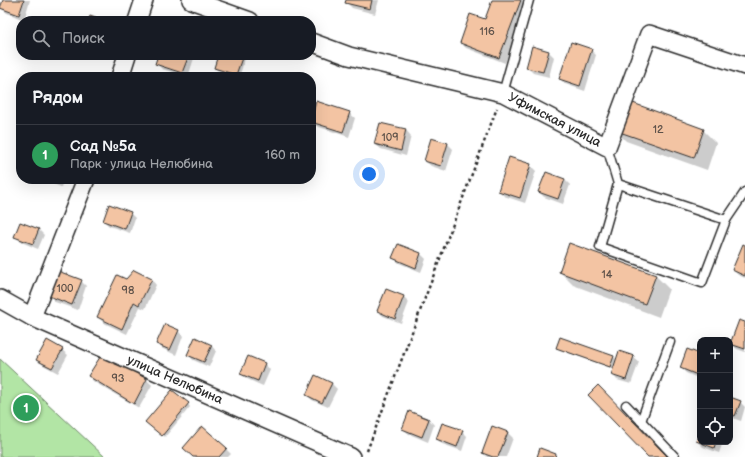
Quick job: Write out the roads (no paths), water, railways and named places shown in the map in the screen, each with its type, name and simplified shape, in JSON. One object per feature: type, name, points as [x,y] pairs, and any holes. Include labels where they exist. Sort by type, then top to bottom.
[{"type":"street","points":[[139,16],[144,0]]},
{"type":"street","points":[[191,0],[236,16]]},
{"type":"street","name":"Уфимская улица","points":[[316,44],[349,56],[502,93],[607,147],[649,34],[745,66]]},
{"type":"street","points":[[121,72],[125,60]]},
{"type":"street","points":[[32,316],[84,184]]},
{"type":"street","name":"улица Нелюбина","points":[[0,299],[32,316],[351,457]]},
{"type":"lane","points":[[502,93],[529,0]]},
{"type":"lane","points":[[607,147],[618,184],[600,247],[702,283],[726,220],[745,192]]},
{"type":"lane","points":[[618,184],[726,220]]},
{"type":"lane","points":[[641,421],[670,342]]},
{"type":"lane","points":[[626,405],[675,457]]},
{"type":"place","name":"Сад №5а","points":[[26,408]]}]
